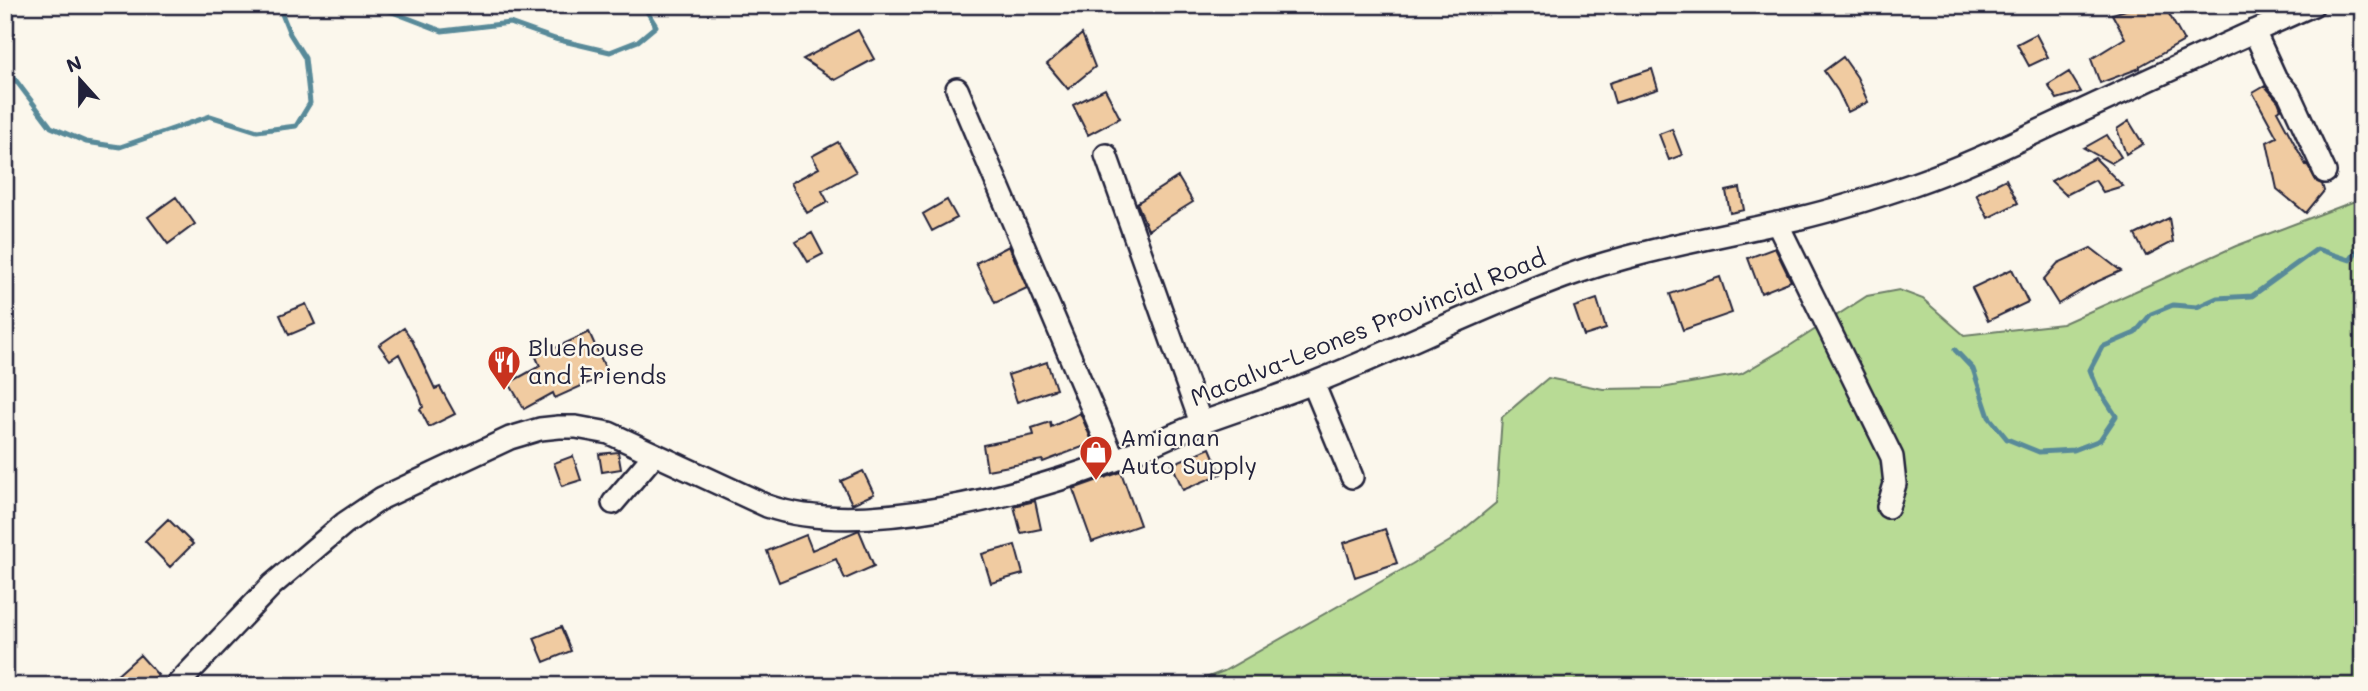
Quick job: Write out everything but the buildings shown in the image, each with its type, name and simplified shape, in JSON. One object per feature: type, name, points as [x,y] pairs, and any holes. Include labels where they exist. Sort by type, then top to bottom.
[{"type":"street","name":"Macalva-Leones Provincial Road","points":[[176,686],[272,585],[366,508],[411,483],[510,438],[540,429],[559,427],[609,433],[779,510],[833,518],[939,508],[1042,484],[1114,460],[1201,424],[1313,383],[1571,275],[1720,235],[1777,223],[1916,183],[1988,155],[2314,5]]},
{"type":"street","points":[[2254,31],[2276,79],[2289,94],[2325,172]]},
{"type":"street","points":[[957,89],[1114,460]]},
{"type":"street","points":[[1106,155],[1201,424]]},
{"type":"street","points":[[1777,223],[1892,457],[1895,484],[1888,507]]},
{"type":"street","points":[[1313,383],[1352,477]]},
{"type":"street","points":[[613,503],[654,455]]},
{"type":"green space","points":[[2363,198],[2363,686],[1185,686],[1224,671],[1412,564],[1450,541],[1496,503],[1502,417],[1548,378],[1603,389],[1662,388],[1741,374],[1867,296],[1899,290],[1923,299],[1964,335],[2062,324],[2236,246]]},
{"type":"waterway","points":[[5,66],[51,127],[86,142],[120,147],[210,116],[257,131],[296,126],[310,103],[305,58],[290,34],[280,9],[284,5]]},
{"type":"waterway","points":[[374,5],[442,31],[510,23],[555,39],[610,52],[638,41],[656,26],[643,5]]},
{"type":"waterway","points":[[1955,350],[1973,369],[1989,417],[2007,439],[2039,452],[2074,450],[2100,440],[2116,416],[2097,387],[2090,370],[2102,347],[2135,333],[2151,314],[2173,305],[2197,307],[2217,298],[2252,296],[2317,249],[2350,260],[2363,243]]},
{"type":"place","name":"Bluehouse and Friends","points":[[504,392]]},
{"type":"place","name":"Amianan Auto Supply","points":[[1096,482]]}]
